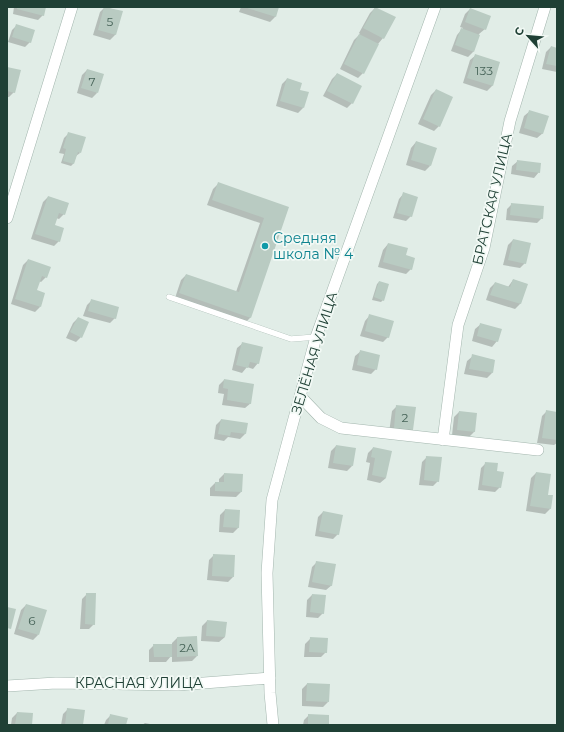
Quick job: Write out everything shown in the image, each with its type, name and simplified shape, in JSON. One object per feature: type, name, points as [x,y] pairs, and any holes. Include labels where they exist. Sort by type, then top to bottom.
[{"type":"street","points":[[7,218],[72,7]]},
{"type":"street","name":"ЗЕЛЁНАЯ УЛИЦА","points":[[279,725],[272,720],[270,678],[267,573],[272,500],[316,337],[435,7]]},
{"type":"street","name":"БРАТСКАЯ УЛИЦА","points":[[443,440],[458,325],[484,248],[510,121],[545,7]]},
{"type":"street","points":[[300,396],[321,418],[341,428],[538,450]]},
{"type":"street","name":"КРАСНАЯ УЛИЦА","points":[[7,686],[56,683],[178,685],[270,678]]},
{"type":"lane","points":[[169,297],[291,339],[316,337]]},
{"type":"building","points":[[17,7],[46,7],[44,16],[17,9]]},
{"type":"building","points":[[104,7],[123,11],[116,35],[98,30]]},
{"type":"building","points":[[244,7],[279,7],[276,17]]},
{"type":"building","points":[[375,7],[396,17],[384,39],[363,28]]},
{"type":"building","points":[[470,8],[491,16],[486,30],[465,22]]},
{"type":"building","points":[[16,24],[35,30],[31,43],[12,37]]},
{"type":"building","points":[[461,28],[480,35],[474,52],[455,45]]},
{"type":"building","points":[[359,34],[379,44],[364,74],[344,64]]},
{"type":"building","points":[[551,46],[557,48],[557,66],[546,64]]},
{"type":"building","points":[[475,54],[500,62],[493,86],[467,78]]},
{"type":"building","points":[[7,67],[21,70],[15,93],[7,91]]},
{"type":"building","points":[[87,69],[104,74],[98,93],[81,88]]},
{"type":"building","points":[[337,73],[362,86],[353,104],[327,91]]},
{"type":"building","points":[[287,78],[302,83],[300,90],[309,92],[304,108],[280,101]]},
{"type":"building","points":[[436,89],[453,97],[440,127],[423,119]]},
{"type":"building","points":[[529,110],[549,116],[543,134],[524,128]]},
{"type":"building","points":[[68,132],[86,137],[81,153],[78,152],[74,164],[63,161],[66,149],[63,148]]},
{"type":"building","points":[[416,141],[437,148],[431,166],[411,160]]},
{"type":"building","points":[[517,160],[541,163],[540,173],[516,170]]},
{"type":"building","name":"Средняя школа № 4","points":[[218,182],[289,207],[251,318],[179,293],[186,274],[239,292],[264,218],[212,200]]},
{"type":"building","points":[[403,192],[418,197],[412,217],[397,213]]},
{"type":"building","points":[[48,196],[69,203],[65,215],[59,213],[55,225],[64,228],[60,242],[35,234]]},
{"type":"building","points":[[511,203],[544,206],[543,219],[510,215]]},
{"type":"building","points":[[513,239],[531,243],[526,264],[508,260]]},
{"type":"building","points":[[388,243],[408,248],[406,255],[415,258],[412,270],[383,262]]},
{"type":"building","points":[[28,259],[51,267],[47,278],[42,276],[37,290],[45,293],[41,307],[15,299]]},
{"type":"building","points":[[513,279],[528,284],[521,304],[490,295],[495,282],[510,287]]},
{"type":"building","points":[[379,281],[389,284],[384,301],[374,297]]},
{"type":"building","points":[[91,299],[119,307],[116,319],[88,311]]},
{"type":"building","points":[[369,314],[394,321],[389,338],[365,331]]},
{"type":"building","points":[[78,317],[89,322],[82,338],[70,332]]},
{"type":"building","points":[[480,323],[502,329],[498,342],[477,336]]},
{"type":"building","points":[[242,342],[263,347],[259,364],[250,362],[248,368],[236,365]]},
{"type":"building","points":[[360,350],[380,355],[377,370],[357,365]]},
{"type":"building","points":[[472,354],[495,360],[493,373],[469,369]]},
{"type":"building","points":[[224,379],[254,384],[251,404],[227,400],[228,389],[223,388]]},
{"type":"building","points":[[396,405],[416,407],[413,430],[394,428]]},
{"type":"building","points":[[546,410],[557,412],[557,440],[542,438]]},
{"type":"building","points":[[459,411],[477,413],[475,432],[457,430]]},
{"type":"building","points":[[221,419],[248,423],[246,434],[231,432],[230,436],[218,434]]},
{"type":"building","points":[[336,445],[356,448],[353,466],[333,463]]},
{"type":"building","points":[[373,447],[392,451],[386,478],[372,475],[375,458],[371,457]]},
{"type":"building","points":[[426,456],[442,457],[439,482],[424,480]]},
{"type":"building","points":[[485,462],[498,463],[497,471],[504,472],[501,488],[482,485]]},
{"type":"building","points":[[536,472],[551,474],[548,495],[553,495],[551,509],[530,506]]},
{"type":"building","points":[[224,473],[243,474],[242,492],[215,491],[215,482],[224,482]]},
{"type":"building","points":[[225,509],[240,510],[239,528],[223,527]]},
{"type":"building","points":[[323,511],[343,515],[339,535],[319,531]]},
{"type":"building","points":[[213,554],[235,555],[234,577],[212,576]]},
{"type":"building","points":[[316,561],[336,564],[332,586],[312,582]]},
{"type":"building","points":[[86,593],[96,593],[95,625],[85,624]]},
{"type":"building","points":[[312,594],[326,595],[324,614],[310,612]]},
{"type":"building","points":[[26,604],[47,610],[39,635],[18,629]]},
{"type":"building","points":[[7,607],[16,609],[11,629],[7,628]]},
{"type":"building","points":[[207,620],[227,622],[225,637],[206,636]]},
{"type":"building","points":[[197,636],[198,656],[177,657],[177,637]]},
{"type":"building","points":[[310,637],[328,638],[327,653],[309,652]]},
{"type":"building","points":[[153,644],[172,644],[172,657],[154,657]]},
{"type":"building","points":[[307,683],[330,684],[329,702],[306,701]]},
{"type":"building","points":[[67,708],[85,710],[83,725],[65,725]]},
{"type":"building","points":[[17,712],[33,713],[32,725],[15,725]]},
{"type":"building","points":[[110,714],[128,718],[126,725],[108,725]]},
{"type":"building","points":[[308,714],[329,715],[329,725],[308,725]]},
{"type":"place","name":"Средняя школа № 4","points":[[265,246]]}]
